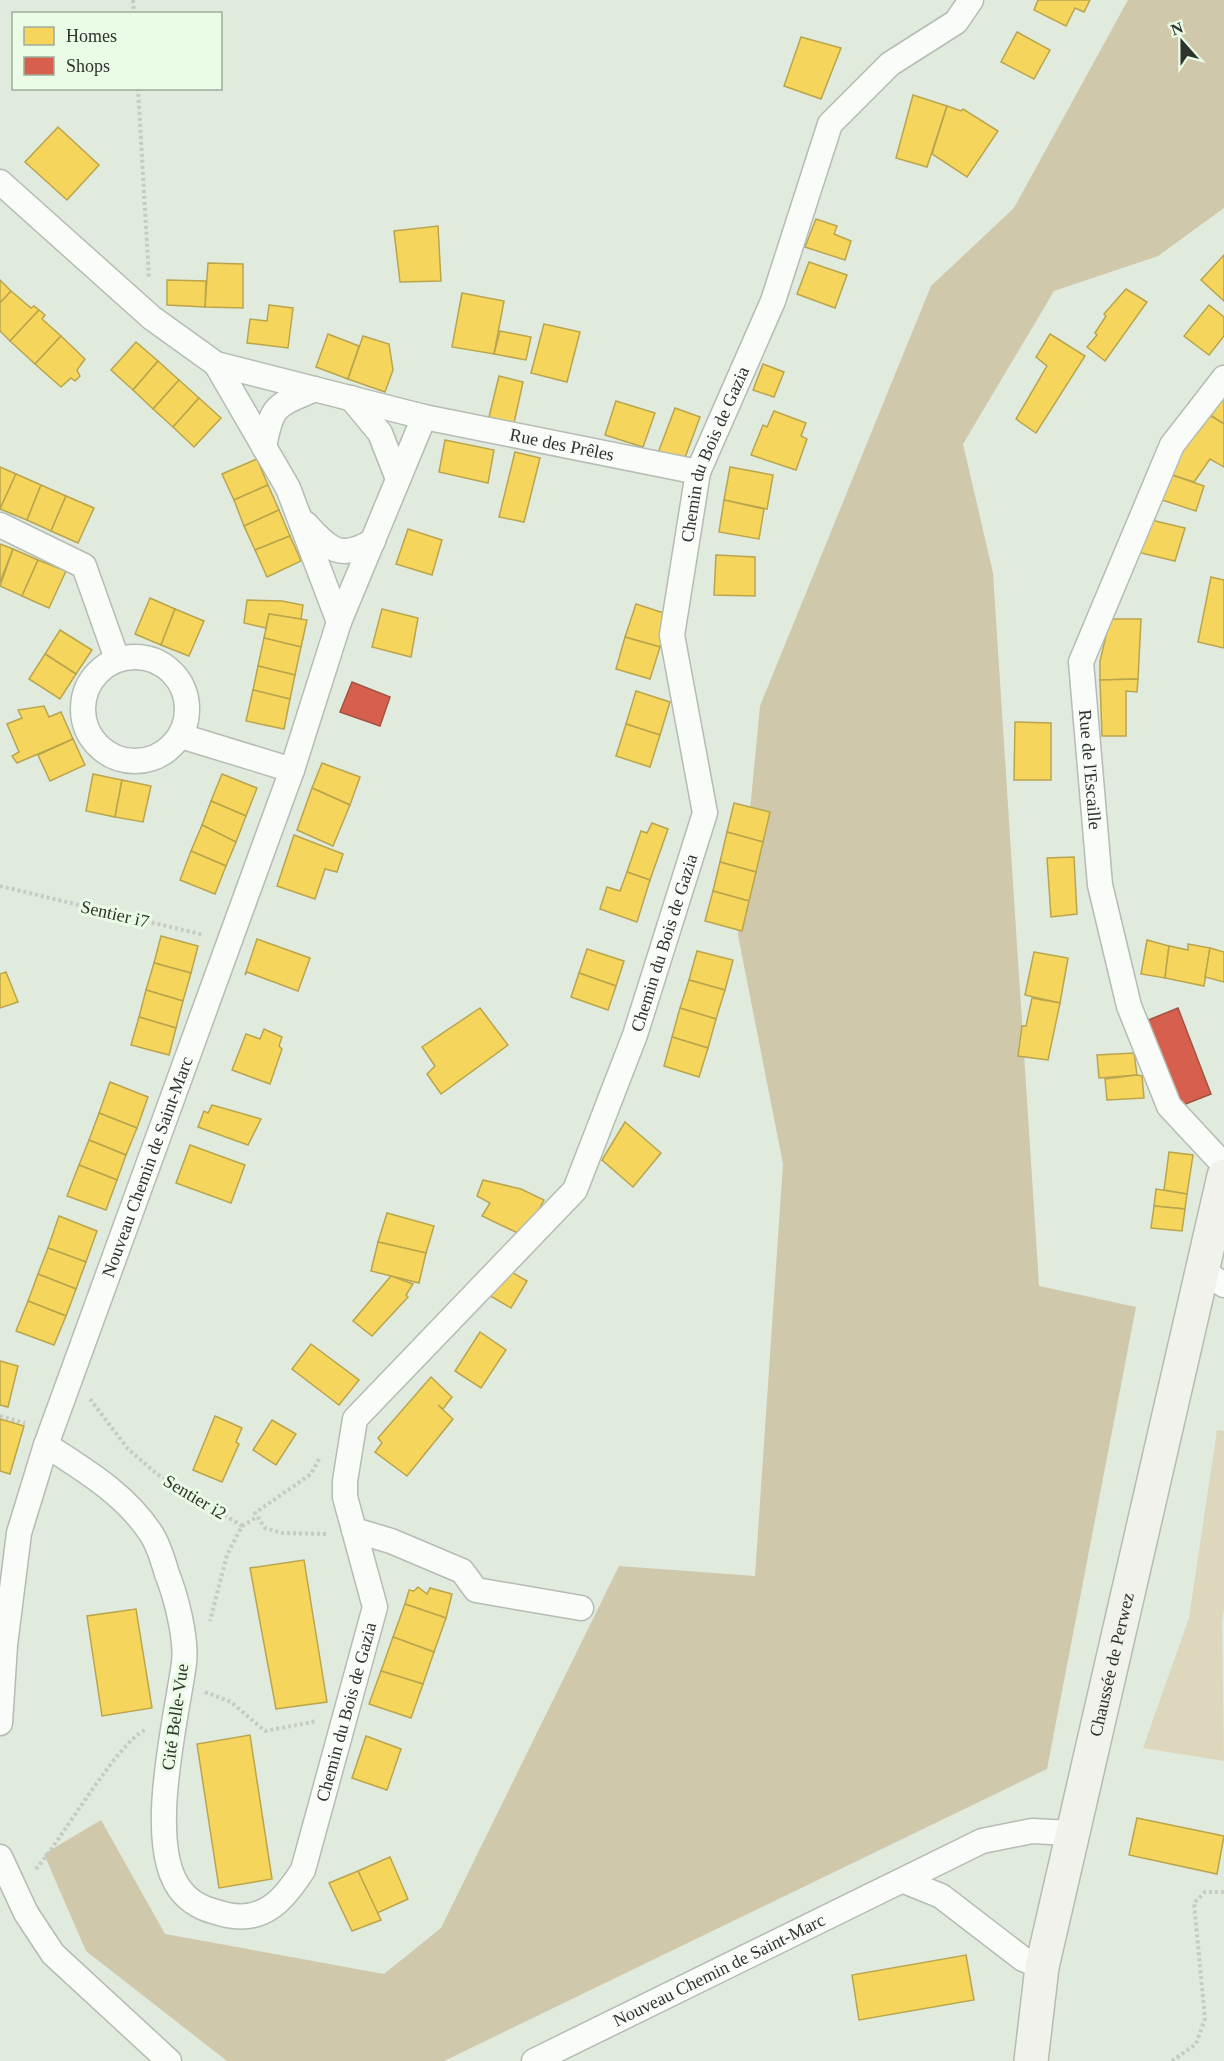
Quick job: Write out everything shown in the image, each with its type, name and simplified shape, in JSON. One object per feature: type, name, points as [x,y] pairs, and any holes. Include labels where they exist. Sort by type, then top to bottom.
[{"type":"main road","name":"Chaussée de Perwez","points":[[1031,2061],[1042,1967],[1072,1833],[1213,1278],[1224,1176]]},
{"type":"street","name":"Chemin du Bois de Gazia","points":[[303,1870],[375,1607],[345,1497],[345,1481],[355,1419],[575,1190],[635,1035],[705,813],[672,635],[698,471],[774,302],[830,124],[890,64],[956,22],[971,0]]},
{"type":"street","points":[[0,182],[152,318],[216,364],[351,398],[380,433],[398,479]]},
{"type":"street","points":[[216,364],[288,488],[339,622]]},
{"type":"street","name":"Rue de l'Escaille","points":[[1224,378],[1172,445],[1081,662],[1100,885],[1129,1006],[1169,1106],[1224,1165]]},
{"type":"street","points":[[264,447],[270,418],[281,404],[315,389]]},
{"type":"street","name":"Rue des Prêles","points":[[351,398],[424,417],[698,471]]},
{"type":"street","points":[[299,516],[326,547],[343,552],[363,547],[373,541],[424,417]]},
{"type":"street","points":[[0,525],[84,566],[117,659]]},
{"type":"street","name":"Nouveau Chemin de Saint-Marc","points":[[0,1723],[2,1646],[19,1533],[46,1445],[292,770],[339,622],[373,541]]},
{"type":"street","points":[[128,656],[152,658],[172,671],[185,690],[188,714],[181,736],[165,753],[143,762],[119,760],[99,748],[86,728],[82,705],[90,682],[101,667],[117,659],[128,656]]},
{"type":"street","points":[[181,736],[292,770]]},
{"type":"street","name":"Cité Belle-Vue","points":[[46,1445],[116,1492],[151,1532],[168,1575],[180,1625],[184,1660],[173,1717],[163,1818],[166,1858],[182,1893],[205,1910],[239,1917],[263,1911],[286,1897],[303,1870]]},
{"type":"street","points":[[354,1530],[391,1541],[462,1571],[476,1590],[581,1608]]},
{"type":"street","name":"Nouveau Chemin de Saint-Marc","points":[[534,2061],[982,1841],[1032,1831],[1072,1833]]},
{"type":"street","points":[[0,1857],[26,1914],[52,1954],[170,2061]]},
{"type":"street","points":[[904,1881],[941,1896],[1023,1959],[1042,1967]]},
{"type":"path","points":[[138,90],[152,318]]},
{"type":"path","name":"Sentier i7","points":[[0,886],[230,941]]},
{"type":"path","name":"Sentier i2","points":[[72,1373],[128,1449],[157,1474],[242,1526],[227,1555],[207,1630]]},
{"type":"path","points":[[0,1416],[21,1421]]},
{"type":"path","points":[[354,1530],[318,1535],[282,1533],[265,1528],[255,1513],[311,1474],[329,1441],[355,1419]]},
{"type":"path","points":[[242,1526],[257,1517]]},
{"type":"path","points":[[208,1693],[231,1702],[266,1731],[344,1717]]},
{"type":"path","points":[[26,1914],[29,1881],[33,1872],[53,1848],[117,1757],[136,1734],[173,1717]]},
{"type":"path","points":[[1172,2061],[1196,2044],[1205,2019],[1194,1903],[1205,1892],[1224,1892]]},
{"type":"shaded area","points":[[1128,0],[1224,0],[1224,208],[1158,256],[1054,291],[963,444],[993,573],[1039,1286],[1136,1307],[1047,1769],[444,2061],[227,2061],[86,1951],[44,1854],[101,1820],[165,1934],[384,1974],[441,1928],[619,1566],[755,1576],[783,1164],[738,935],[760,706],[931,286],[1014,208]]},
{"type":"shaded area","points":[[1217,1430],[1224,1431],[1224,1609],[1222,1622],[1224,1761],[1143,1748],[1189,1618]]},
{"type":"building: Homes","points":[[1038,0],[1090,0],[1084,12],[1075,8],[1066,26],[1034,10]]},
{"type":"building: Homes","points":[[1017,32],[1050,50],[1034,79],[1001,62]]},
{"type":"building: Homes","points":[[801,37],[841,48],[821,99],[784,86]]},
{"type":"building: Homes","points":[[913,95],[947,106],[927,167],[896,158]]},
{"type":"building: Homes","points":[[947,106],[961,111],[963,109],[998,131],[967,177],[932,154]]},
{"type":"building: Homes","points":[[58,127],[99,165],[67,200],[25,162]]},
{"type":"building: Homes","points":[[816,219],[837,226],[834,234],[851,241],[845,260],[805,247]]},
{"type":"building: Homes","points":[[438,226],[441,281],[400,282],[394,231]]},
{"type":"building: Homes","points":[[1224,255],[1224,301],[1201,280]]},
{"type":"building: Homes","points":[[809,262],[847,275],[835,308],[797,294]]},
{"type":"building: Homes","points":[[208,263],[243,264],[243,308],[205,307]]},
{"type":"building: Homes","points":[[0,280],[11,291],[0,303]]},
{"type":"building: Homes","points":[[167,280],[206,281],[205,307],[167,305]]},
{"type":"building: Homes","points":[[1126,289],[1147,302],[1105,361],[1087,347],[1097,335],[1095,333],[1106,316],[1104,314]]},
{"type":"building: Homes","points":[[11,291],[31,308],[34,306],[39,310],[10,341],[0,331],[0,303]]},
{"type":"building: Homes","points":[[462,293],[504,301],[494,354],[452,347]]},
{"type":"building: Homes","points":[[269,305],[293,308],[288,348],[247,343],[250,319],[267,321]]},
{"type":"building: Homes","points":[[1209,305],[1224,317],[1224,336],[1209,355],[1184,336]]},
{"type":"building: Homes","points":[[39,310],[45,315],[42,319],[61,336],[35,364],[10,341]]},
{"type":"building: Homes","points":[[544,324],[580,332],[567,382],[531,373]]},
{"type":"building: Homes","points":[[500,331],[531,337],[526,360],[494,354]]},
{"type":"building: Homes","points":[[328,334],[359,346],[348,379],[316,367]]},
{"type":"building: Homes","points":[[1050,334],[1085,356],[1036,433],[1016,419],[1047,366],[1036,357]]},
{"type":"building: Homes","points":[[61,336],[85,359],[77,370],[80,376],[75,381],[71,378],[61,387],[35,364]]},
{"type":"building: Homes","points":[[363,336],[389,344],[393,370],[385,392],[348,379]]},
{"type":"building: Homes","points":[[136,342],[158,361],[133,390],[111,370]]},
{"type":"building: Homes","points":[[158,361],[179,380],[153,409],[133,390]]},
{"type":"building: Homes","points":[[763,364],[784,372],[774,397],[753,390]]},
{"type":"building: Homes","points":[[499,376],[523,382],[514,423],[489,417]]},
{"type":"building: Homes","points":[[179,380],[199,398],[173,427],[153,409]]},
{"type":"building: Homes","points":[[1215,395],[1224,400],[1224,424],[1205,412]]},
{"type":"building: Homes","points":[[199,398],[221,418],[194,447],[173,427]]},
{"type":"building: Homes","points":[[616,401],[655,413],[643,447],[605,435]]},
{"type":"building: Homes","points":[[675,408],[700,417],[683,463],[658,453]]},
{"type":"building: Homes","points":[[774,411],[806,423],[801,436],[807,439],[796,470],[751,455],[763,425],[767,427]]},
{"type":"building: Homes","points":[[1205,412],[1224,424],[1224,467],[1210,459],[1194,482],[1166,473]]},
{"type":"building: Homes","points":[[445,440],[494,450],[488,483],[439,472]]},
{"type":"building: Homes","points":[[515,452],[540,458],[524,522],[499,517]]},
{"type":"building: Homes","points":[[257,459],[268,485],[234,500],[222,474]]},
{"type":"building: Homes","points":[[0,467],[16,474],[0,509]]},
{"type":"building: Homes","points":[[730,467],[773,475],[767,509],[724,500]]},
{"type":"building: Homes","points":[[1166,473],[1204,486],[1196,511],[1159,499]]},
{"type":"building: Homes","points":[[16,474],[41,485],[27,520],[0,509]]},
{"type":"building: Homes","points":[[41,485],[66,496],[51,531],[27,520]]},
{"type":"building: Homes","points":[[268,485],[279,510],[244,526],[234,500]]},
{"type":"building: Homes","points":[[66,496],[94,508],[78,543],[51,531]]},
{"type":"building: Homes","points":[[724,500],[764,509],[759,539],[719,532]]},
{"type":"building: Homes","points":[[279,510],[290,536],[255,550],[244,526]]},
{"type":"building: Homes","points":[[1143,518],[1185,528],[1175,561],[1133,551]]},
{"type":"building: Homes","points":[[408,529],[442,540],[432,575],[396,564]]},
{"type":"building: Homes","points":[[290,536],[301,561],[267,577],[255,550]]},
{"type":"building: Homes","points":[[0,544],[13,549],[0,582]]},
{"type":"building: Homes","points":[[13,549],[38,560],[22,596],[0,586]]},
{"type":"building: Homes","points":[[716,555],[755,557],[755,596],[714,595]]},
{"type":"building: Homes","points":[[38,560],[66,571],[49,608],[22,596]]},
{"type":"building: Homes","points":[[1211,577],[1224,580],[1224,648],[1198,642]]},
{"type":"building: Homes","points":[[150,598],[175,609],[161,645],[135,634]]},
{"type":"building: Homes","points":[[247,600],[282,601],[303,605],[301,619],[269,614],[266,628],[244,623]]},
{"type":"building: Homes","points":[[636,604],[670,615],[660,647],[625,637]]},
{"type":"building: Homes","points":[[175,609],[204,621],[189,656],[161,645]]},
{"type":"building: Homes","points":[[382,609],[418,618],[411,657],[372,647]]},
{"type":"building: Homes","points":[[269,614],[307,620],[301,647],[264,638]]},
{"type":"building: Homes","points":[[1110,619],[1141,619],[1138,679],[1100,680],[1100,661]]},
{"type":"building: Homes","points":[[60,630],[92,650],[76,674],[45,654]]},
{"type":"building: Homes","points":[[625,637],[660,647],[650,679],[616,669]]},
{"type":"building: Homes","points":[[264,638],[301,647],[295,675],[258,666]]},
{"type":"building: Homes","points":[[45,654],[76,674],[60,699],[29,679]]},
{"type":"building: Homes","points":[[258,666],[295,675],[290,699],[253,690]]},
{"type":"building: Homes","points":[[1138,679],[1137,692],[1126,691],[1126,736],[1102,736],[1100,680]]},
{"type":"building: Homes","points":[[253,690],[290,699],[284,729],[246,721]]},
{"type":"building: Homes","points":[[636,691],[670,702],[660,735],[626,724]]},
{"type":"building: Homes","points":[[44,706],[49,717],[61,712],[73,739],[17,763],[12,756],[19,752],[7,724],[22,718],[18,710]]},
{"type":"building: Homes","points":[[1015,722],[1051,723],[1051,780],[1014,780]]},
{"type":"building: Homes","points":[[626,724],[660,735],[650,767],[616,756]]},
{"type":"building: Homes","points":[[73,739],[85,765],[50,781],[38,755]]},
{"type":"building: Homes","points":[[322,763],[360,777],[350,805],[312,788]]},
{"type":"building: Homes","points":[[93,774],[122,780],[115,817],[86,811]]},
{"type":"building: Homes","points":[[222,774],[257,788],[246,816],[211,801]]},
{"type":"building: Homes","points":[[122,780],[151,786],[143,822],[115,817]]},
{"type":"building: Homes","points":[[312,788],[350,805],[333,846],[297,830]]},
{"type":"building: Homes","points":[[211,801],[246,816],[236,842],[202,825]]},
{"type":"building: Homes","points":[[734,803],[770,812],[763,842],[727,832]]},
{"type":"building: Homes","points":[[652,823],[668,829],[650,880],[627,872],[641,831],[647,833]]},
{"type":"building: Homes","points":[[202,825],[236,842],[226,866],[191,851]]},
{"type":"building: Homes","points":[[727,832],[763,842],[756,872],[720,862]]},
{"type":"building: Homes","points":[[294,835],[343,854],[337,872],[325,869],[315,899],[277,886]]},
{"type":"building: Homes","points":[[191,851],[226,866],[215,894],[180,880]]},
{"type":"building: Homes","points":[[1074,857],[1077,914],[1051,917],[1047,858]]},
{"type":"building: Homes","points":[[720,862],[756,872],[749,901],[713,891]]},
{"type":"building: Homes","points":[[627,872],[650,880],[637,922],[600,909],[607,887],[620,891]]},
{"type":"building: Homes","points":[[713,891],[749,901],[742,931],[705,921]]},
{"type":"building: Homes","points":[[161,936],[198,946],[191,973],[154,963]]},
{"type":"building: Homes","points":[[257,939],[310,958],[298,991],[247,972],[245,975]]},
{"type":"building: Homes","points":[[1147,940],[1169,946],[1165,978],[1141,974]]},
{"type":"building: Homes","points":[[1188,944],[1210,948],[1204,986],[1165,978],[1169,946],[1188,950]]},
{"type":"building: Homes","points":[[1210,948],[1224,952],[1224,982],[1205,977]]},
{"type":"building: Homes","points":[[587,949],[624,961],[616,986],[579,973]]},
{"type":"building: Homes","points":[[697,951],[733,960],[725,990],[689,980]]},
{"type":"building: Homes","points":[[1034,952],[1068,958],[1060,1003],[1025,995]]},
{"type":"building: Homes","points":[[154,963],[191,973],[183,1001],[146,990]]},
{"type":"building: Homes","points":[[6,972],[18,1002],[0,1008],[0,974]]},
{"type":"building: Homes","points":[[579,973],[616,986],[608,1010],[571,997]]},
{"type":"building: Homes","points":[[689,980],[725,990],[716,1019],[680,1008]]},
{"type":"building: Homes","points":[[146,990],[183,1001],[176,1028],[139,1017]]},
{"type":"building: Homes","points":[[1032,998],[1060,1003],[1048,1060],[1018,1056],[1022,1026],[1026,1026]]},
{"type":"building: Homes","points":[[480,1008],[508,1045],[441,1094],[427,1074],[435,1066],[422,1047]]},
{"type":"building: Homes","points":[[680,1008],[716,1019],[708,1048],[672,1037]]},
{"type":"building: Homes","points":[[139,1017],[176,1028],[169,1055],[131,1045]]},
{"type":"building: Homes","points":[[264,1029],[282,1037],[279,1046],[282,1049],[270,1084],[232,1070],[246,1034],[260,1039]]},
{"type":"building: Homes","points":[[672,1037],[708,1048],[699,1077],[664,1066]]},
{"type":"building: Homes","points":[[1134,1053],[1137,1075],[1099,1078],[1097,1055]]},
{"type":"building: Homes","points":[[1142,1076],[1144,1098],[1107,1100],[1105,1079]]},
{"type":"building: Homes","points":[[110,1082],[148,1097],[137,1128],[99,1113]]},
{"type":"building: Homes","points":[[212,1105],[261,1119],[248,1145],[198,1127],[204,1111],[208,1113]]},
{"type":"building: Homes","points":[[99,1113],[137,1128],[126,1155],[89,1140]]},
{"type":"building: Homes","points":[[625,1122],[661,1153],[633,1187],[602,1160]]},
{"type":"building: Homes","points":[[89,1140],[126,1155],[117,1180],[79,1165]]},
{"type":"building: Homes","points":[[190,1145],[245,1165],[231,1203],[176,1183]]},
{"type":"building: Homes","points":[[1169,1152],[1193,1155],[1187,1194],[1164,1190]]},
{"type":"building: Homes","points":[[79,1165],[117,1180],[106,1210],[67,1196]]},
{"type":"building: Homes","points":[[483,1180],[521,1189],[544,1200],[524,1236],[482,1216],[490,1203],[477,1196]]},
{"type":"building: Homes","points":[[1156,1189],[1187,1194],[1185,1209],[1154,1206]]},
{"type":"building: Homes","points":[[1154,1206],[1185,1209],[1182,1231],[1151,1228]]},
{"type":"building: Homes","points":[[387,1213],[434,1226],[426,1253],[378,1242]]},
{"type":"building: Homes","points":[[59,1216],[97,1231],[86,1262],[48,1248]]},
{"type":"building: Homes","points":[[378,1242],[426,1253],[419,1283],[371,1271]]},
{"type":"building: Homes","points":[[48,1248],[86,1262],[76,1289],[38,1274]]},
{"type":"building: Homes","points":[[503,1267],[527,1281],[511,1308],[487,1294]]},
{"type":"building: Homes","points":[[38,1274],[76,1289],[66,1316],[28,1301]]},
{"type":"building: Homes","points":[[391,1276],[413,1284],[406,1295],[408,1297],[372,1336],[353,1321]]},
{"type":"building: Homes","points":[[28,1301],[66,1316],[54,1345],[16,1331]]},
{"type":"building: Homes","points":[[480,1332],[506,1350],[481,1388],[455,1371]]},
{"type":"building: Homes","points":[[311,1344],[359,1380],[339,1405],[292,1369]]},
{"type":"building: Homes","points":[[0,1361],[18,1366],[8,1407],[0,1405]]},
{"type":"building: Homes","points":[[431,1377],[452,1397],[443,1409],[438,1405],[453,1419],[407,1476],[375,1452],[382,1443],[378,1438]]},
{"type":"building: Homes","points":[[215,1416],[242,1428],[236,1442],[239,1444],[222,1482],[193,1470]]},
{"type":"building: Homes","points":[[0,1419],[24,1426],[10,1474],[0,1471]]},
{"type":"building: Homes","points":[[272,1420],[296,1434],[276,1465],[253,1450]]},
{"type":"building: Homes","points":[[304,1560],[327,1702],[276,1709],[250,1568]]},
{"type":"building: Homes","points":[[418,1587],[427,1594],[430,1588],[452,1594],[446,1618],[405,1604],[409,1590],[414,1591]]},
{"type":"building: Homes","points":[[405,1604],[446,1618],[434,1652],[393,1637]]},
{"type":"building: Homes","points":[[136,1609],[152,1708],[102,1716],[87,1616]]},
{"type":"building: Homes","points":[[393,1637],[434,1652],[423,1684],[381,1671]]},
{"type":"building: Homes","points":[[381,1671],[423,1684],[411,1718],[369,1704]]},
{"type":"building: Homes","points":[[250,1735],[272,1879],[219,1888],[197,1744]]},
{"type":"building: Homes","points":[[366,1736],[401,1749],[387,1790],[352,1778]]},
{"type":"building: Homes","points":[[1137,1818],[1224,1836],[1217,1874],[1129,1855]]},
{"type":"building: Homes","points":[[390,1857],[408,1899],[377,1913],[358,1871]]},
{"type":"building: Homes","points":[[358,1871],[381,1920],[352,1931],[329,1883]]},
{"type":"building: Homes","points":[[966,1955],[974,2000],[859,2020],[852,1975]]},
{"type":"building: Shops","points":[[352,682],[390,697],[380,726],[340,712]]},
{"type":"building: Shops","points":[[1178,1008],[1211,1094],[1183,1105],[1165,1069],[1146,1021]]}]
